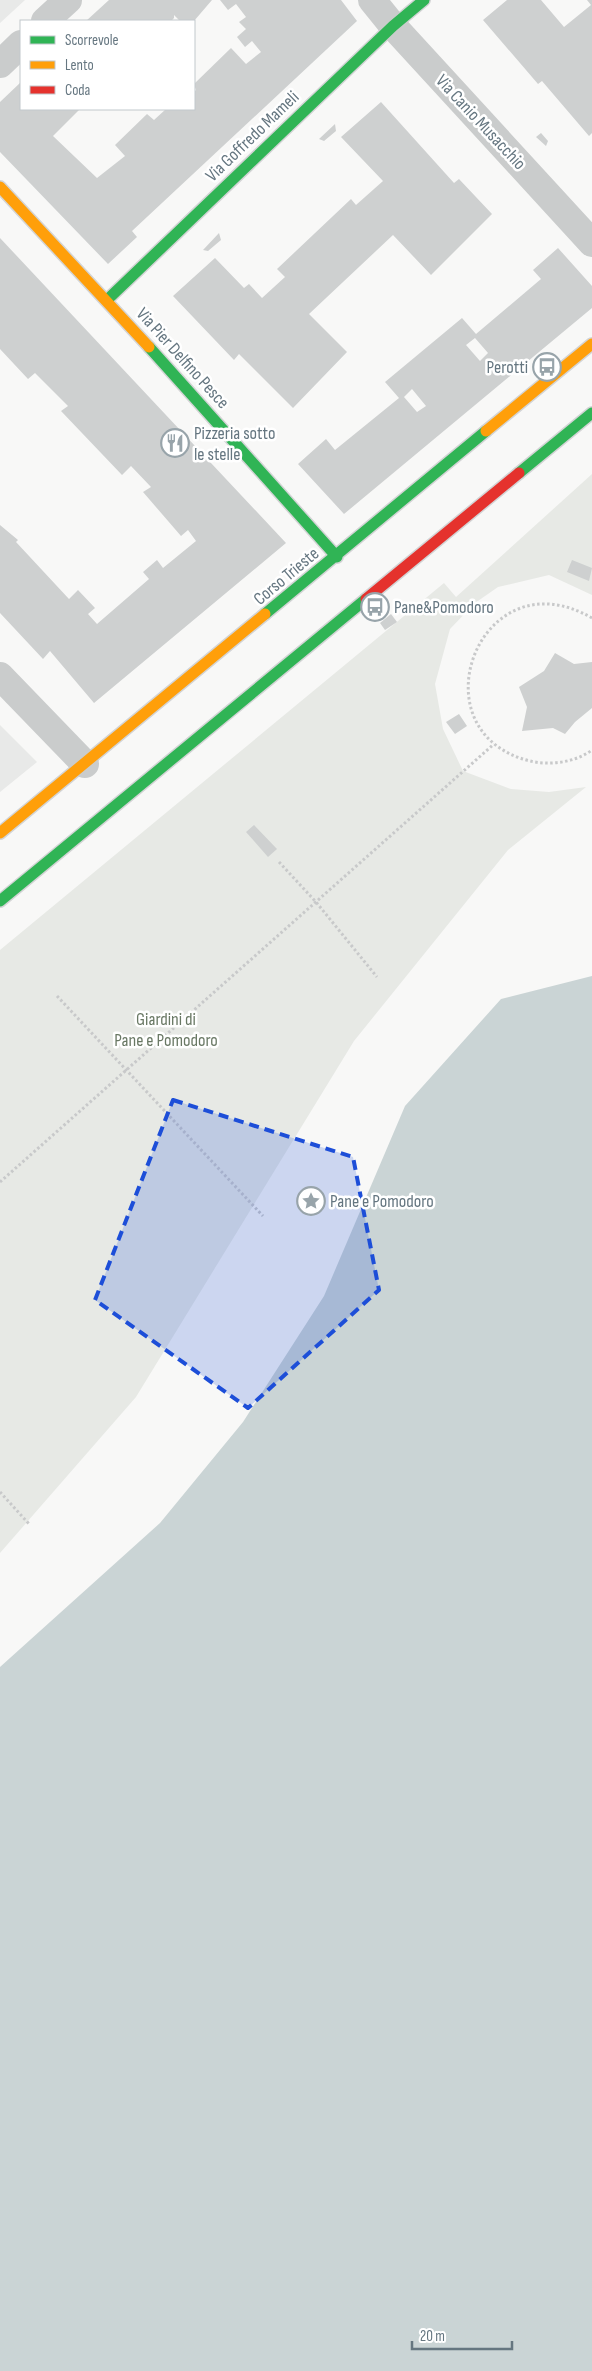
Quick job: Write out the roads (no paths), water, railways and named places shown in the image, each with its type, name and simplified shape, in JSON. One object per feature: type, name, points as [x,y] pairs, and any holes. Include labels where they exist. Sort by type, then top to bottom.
[{"type":"main road","name":"Via Goffredo Mameli","points":[[107,300],[393,26],[424,0]]},
{"type":"main road","name":"Via Pier Delfino Pesce","points":[[0,187],[107,300],[337,557]]},
{"type":"main road","name":"Corso Trieste","points":[[0,833],[337,557],[592,344]]},
{"type":"main road","points":[[0,901],[592,413]]},
{"type":"street","points":[[46,20],[68,0]]},
{"type":"street","name":"Via Canio Musacchio","points":[[372,0],[393,26],[592,243]]},
{"type":"street","points":[[0,64],[20,45]]},
{"type":"street","points":[[0,676],[85,764]]},
{"type":"place","name":"Perotti","points":[[547,367]]},
{"type":"place","name":"Pizzeria sotto le stelle","points":[[175,443]]},
{"type":"place","name":"Pane&Pomodoro","points":[[375,607]]},
{"type":"place","name":"Pane e Pomodoro","points":[[311,1201]]},
{"type":"park label","name":"Giardini di Pane e Pomodoro","points":[[166,1029]]}]
